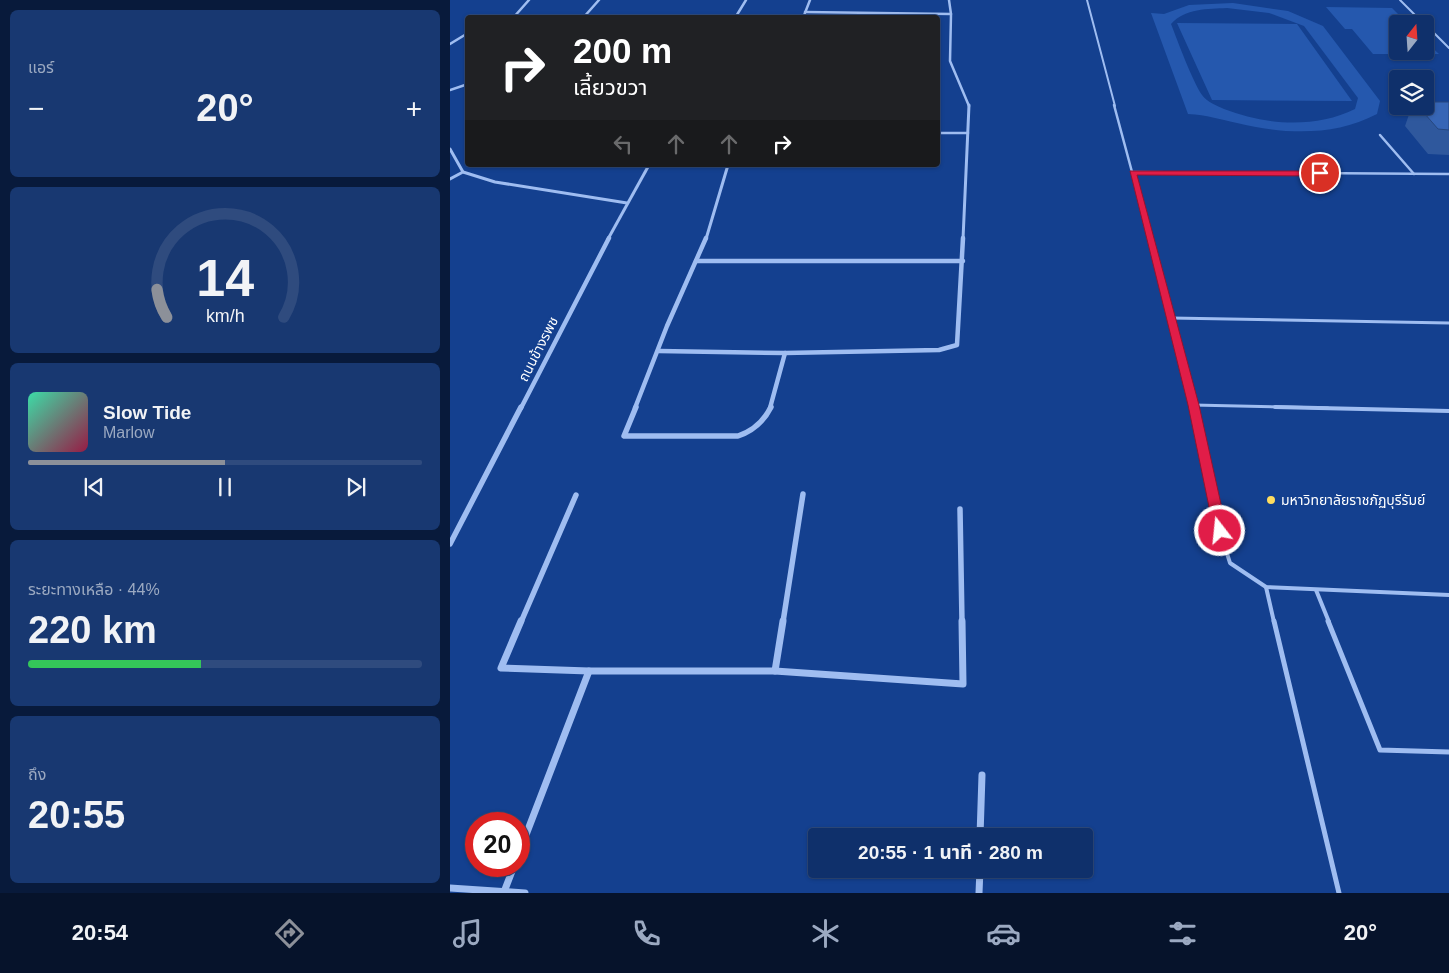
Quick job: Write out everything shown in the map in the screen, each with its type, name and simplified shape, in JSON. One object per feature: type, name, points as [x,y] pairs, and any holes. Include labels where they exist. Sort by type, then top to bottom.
[{"type":"street","points":[[516,15],[529,0]]},
{"type":"street","points":[[586,15],[599,0]]},
{"type":"street","points":[[737,15],[746,0]]},
{"type":"street","points":[[804,15],[810,0]]},
{"type":"street","points":[[659,350],[785,353],[939,350],[950,348],[957,344],[963,261],[969,103],[950,61],[951,14],[949,0]]},
{"type":"street","points":[[806,12],[951,14]]},
{"type":"street","points":[[450,44],[465,35]]},
{"type":"street","points":[[450,90],[465,85]]},
{"type":"street","points":[[450,149],[463,172],[495,182],[626,203]]},
{"type":"street","name":"ถนนข้างรพช","points":[[450,544],[626,203],[647,167]]},
{"type":"street","points":[[727,167],[710,230],[667,326],[624,436],[721,437],[738,436],[749,432],[766,416],[774,400],[785,353]]},
{"type":"street","points":[[450,179],[463,172]]},
{"type":"street","points":[[696,261],[963,261]]},
{"type":"street","points":[[775,671],[803,494]]},
{"type":"street","points":[[576,495],[501,668],[588,671],[775,671],[963,684],[960,509]]},
{"type":"street","points":[[530,825],[588,671]]},
{"type":"street","points":[[980,828],[982,776]]},
{"type":"street","points":[[504,892],[510,877]]},
{"type":"street","points":[[979,893],[980,878]]},
{"type":"street","points":[[450,888],[525,893]]},
{"type":"lane","points":[[1087,0],[1171,318],[1193,405],[1216,515],[1230,563],[1266,587],[1449,595]]},
{"type":"lane","points":[[1400,0],[1416,15]]},
{"type":"lane","points":[[1434,33],[1449,48]]},
{"type":"lane","points":[[940,133],[968,133]]},
{"type":"lane","points":[[1380,135],[1414,174]]},
{"type":"lane","points":[[1132,172],[1449,174]]},
{"type":"lane","points":[[1171,318],[1449,323]]},
{"type":"lane","points":[[1193,405],[1449,411]]},
{"type":"lane","points":[[1266,587],[1339,893]]},
{"type":"lane","points":[[1316,590],[1380,750],[1449,752]]},
{"type":"shaded area","points":[[1233,3],[1288,11],[1323,26],[1380,101],[1377,114],[1343,127],[1326,130],[1290,131],[1255,127],[1207,116],[1188,114],[1151,13],[1164,14],[1189,5]],"holes":[[[1227,8],[1269,13],[1304,26],[1358,98],[1355,109],[1323,120],[1307,122],[1273,121],[1256,119],[1224,109],[1212,104],[1202,95],[1171,24],[1183,15],[1205,9]]]},
{"type":"shaded area","points":[[1326,7],[1392,8],[1399,15],[1389,15],[1389,54],[1373,54],[1352,29],[1345,29]]},
{"type":"shaded area","points":[[1177,23],[1297,24],[1352,101],[1212,100]]},
{"type":"building","points":[[1434,102],[1449,102],[1449,130],[1438,129],[1426,115],[1434,115]]},
{"type":"place","name":"มหาวิทยาลัยราชภัฏบุรีรัมย์","points":[[1271,500]]},
{"type":"route","points":[[1220,531],[1193,405],[1132,172],[1320,173]]}]
